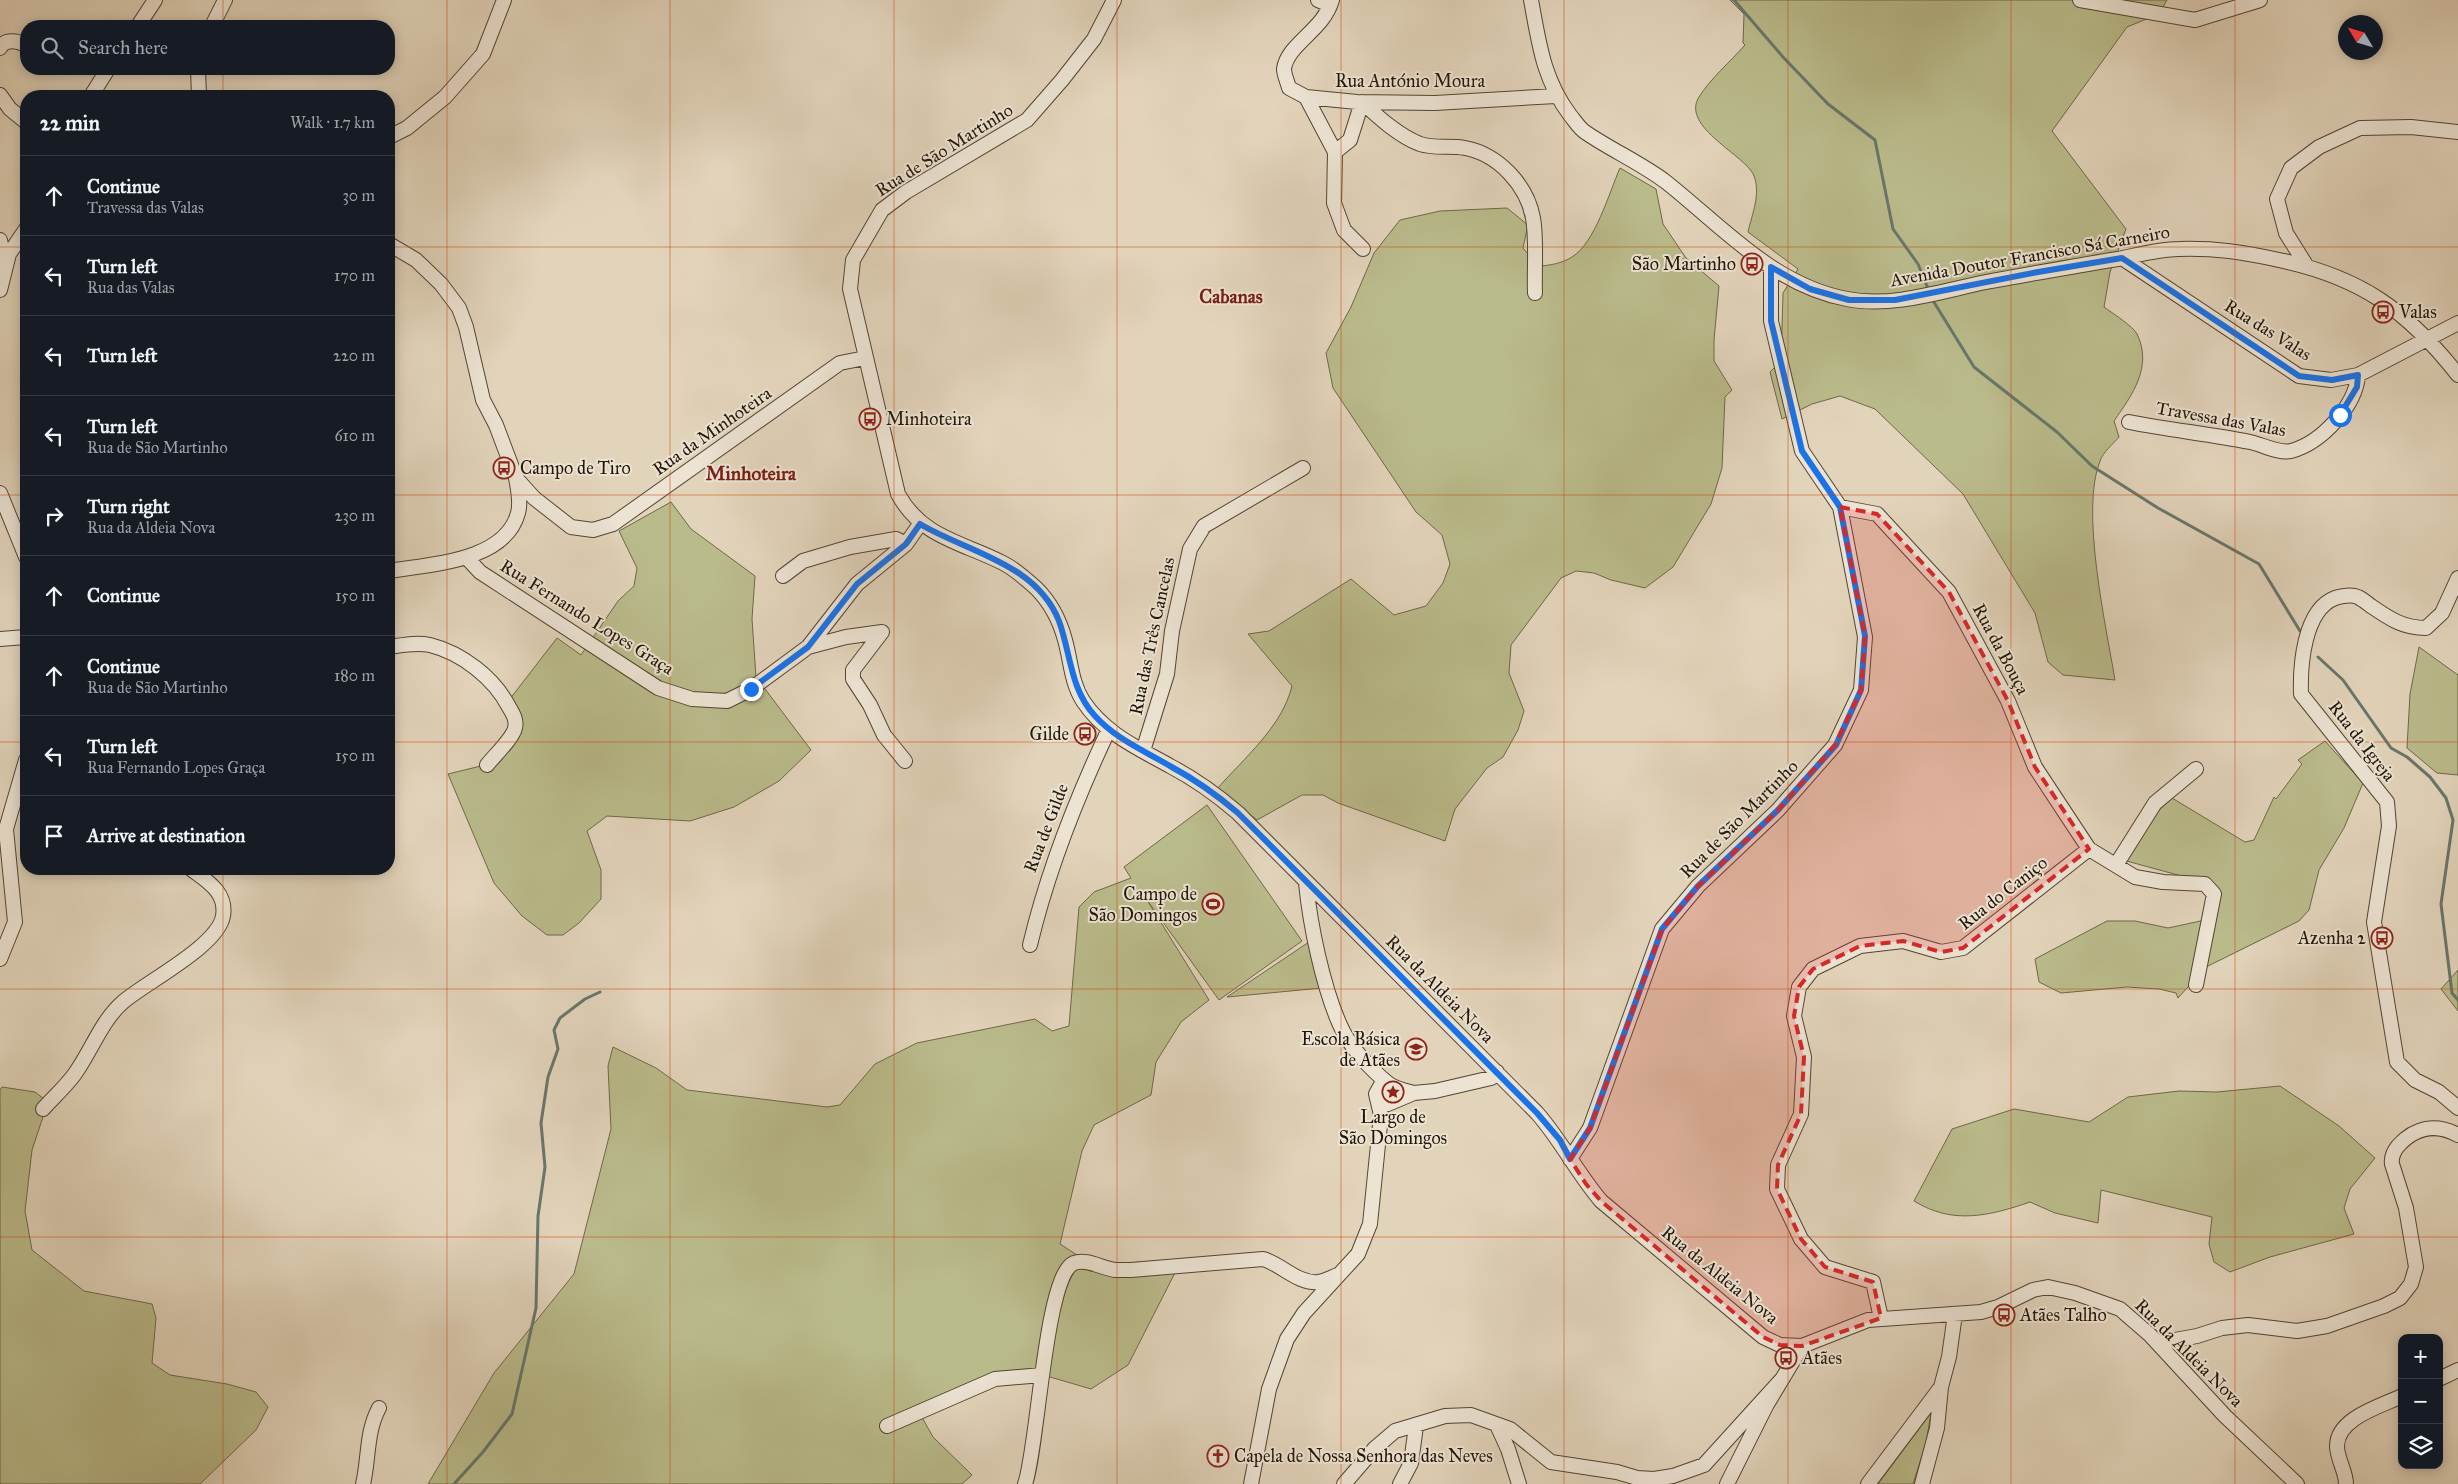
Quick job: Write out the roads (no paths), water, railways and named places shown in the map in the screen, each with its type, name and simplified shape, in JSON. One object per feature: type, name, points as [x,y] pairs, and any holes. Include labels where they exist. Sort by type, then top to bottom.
[{"type":"street","points":[[142,20],[155,0]]},
{"type":"street","points":[[215,20],[225,0]]},
{"type":"street","points":[[395,134],[407,128],[445,97],[483,54],[504,0]]},
{"type":"street","name":"Rua de São Martinho","points":[[1114,0],[1094,39],[1027,120],[906,192],[882,210],[853,260],[850,289],[898,494],[907,510],[920,524],[956,543],[1004,563],[1037,589],[1058,619],[1065,640],[1074,682],[1083,700],[1094,715],[1124,742],[1143,751]]},
{"type":"street","name":"Avenida Doutor Francisco Sá Carneiro","points":[[1531,0],[1544,64],[1556,96],[1582,130],[1654,174],[1707,215],[1740,246],[1771,267],[1810,289],[1849,300],[1895,300],[2038,272],[2176,249],[2234,250],[2306,266],[2342,278],[2380,299],[2406,319],[2426,338],[2458,375]]},
{"type":"street","points":[[2080,0],[2195,20],[2260,0]]},
{"type":"street","points":[[1327,2],[1320,24],[1289,55],[1284,71],[1290,88],[1306,97],[1335,152],[1334,203],[1344,230],[1363,249]]},
{"type":"street","points":[[0,48],[2,44],[9,41],[20,44]]},
{"type":"street","points":[[95,90],[104,75]]},
{"type":"street","points":[[198,75],[199,90]]},
{"type":"street","points":[[0,95],[20,118]]},
{"type":"street","name":"Rua António Moura","points":[[1306,97],[1362,102],[1435,103],[1556,96]]},
{"type":"street","points":[[1335,152],[1350,140],[1362,102],[1381,119],[1419,143],[1436,148],[1465,148],[1486,154],[1512,175],[1527,200],[1533,218],[1535,294]]},
{"type":"street","points":[[2306,266],[2286,233],[2277,199],[2291,168],[2319,147],[2360,128],[2411,127],[2458,132]]},
{"type":"street","points":[[0,290],[9,254],[20,238]]},
{"type":"street","points":[[0,240],[6,267]]},
{"type":"street","name":"Rua da Minhoteira","points":[[395,248],[422,266],[441,284],[459,308],[466,326],[483,400],[516,478],[534,498],[571,528],[593,530],[613,524],[840,363],[865,358]]},
{"type":"street","name":"Rua das Valas","points":[[2122,258],[2299,376],[2332,380],[2358,375],[2458,323]]},
{"type":"street","name":"Rua de São Martinho","points":[[1570,1159],[1590,1128],[1662,929],[1698,886],[1778,810],[1836,745],[1861,690],[1865,636],[1840,507],[1802,451],[1771,321],[1771,267]]},
{"type":"street","name":"Travessa das Valas","points":[[2129,422],[2249,442],[2289,452],[2310,443],[2336,420],[2357,387],[2358,375]]},
{"type":"street","name":"Rua das Três Cancelas","points":[[1143,751],[1167,674],[1172,631],[1190,548],[1204,526],[1303,468]]},
{"type":"street","points":[[395,570],[467,558],[493,546],[508,530],[518,514],[519,498],[516,478]]},
{"type":"street","points":[[0,493],[20,542]]},
{"type":"street","name":"Rua da Bouça","points":[[1840,507],[1876,514],[1949,592],[2008,702],[2035,767],[2089,850]]},
{"type":"street","name":"Rua Fernando Lopes Graça","points":[[467,558],[480,572],[658,688],[692,699],[727,701],[751,689],[808,647],[857,584],[906,544],[920,524]]},
{"type":"street","points":[[783,576],[803,561],[850,547],[896,539],[906,544]]},
{"type":"street","name":"Rua da Igreja","points":[[2458,578],[2442,613],[2426,628],[2410,628],[2396,623],[2357,597],[2344,596],[2328,601],[2314,618],[2304,647],[2301,681],[2302,694],[2386,802],[2389,826],[2374,922],[2397,1062],[2415,1080],[2440,1092],[2458,1108]]},
{"type":"street","points":[[808,647],[846,637],[882,632],[853,670],[853,679],[870,705],[884,735],[905,762]]},
{"type":"street","points":[[0,639],[20,637]]},
{"type":"street","points":[[395,646],[417,643],[433,646],[454,655],[483,673],[495,685],[516,720],[515,730],[488,765]]},
{"type":"street","name":"Rua de Gilde","points":[[1030,945],[1042,892],[1057,851],[1081,788],[1110,730]]},
{"type":"street","name":"Rua da Aldeia Nova","points":[[1143,751],[1198,782],[1238,813],[1497,1072],[1551,1129],[1586,1184],[1601,1201],[1763,1337],[1780,1345],[1802,1346],[1868,1320],[1990,1310],[2032,1290],[2057,1288],[2120,1310],[2158,1343],[2226,1416],[2297,1484]]},
{"type":"street","points":[[2116,865],[2155,803],[2196,769]]},
{"type":"street","points":[[0,959],[15,922],[3,832],[20,779]]},
{"type":"street","points":[[2089,850],[2135,876],[2162,882],[2205,884],[2214,894],[2196,985]]},
{"type":"street","name":"Rua do Caniço","points":[[1881,1318],[1873,1282],[1825,1267],[1801,1239],[1777,1189],[1778,1165],[1801,1114],[1804,1057],[1794,1016],[1799,987],[1813,969],[1860,946],[1904,940],[1941,952],[1963,948],[2089,850]]},
{"type":"street","points":[[43,1109],[74,1075],[113,1013],[124,1002],[186,957],[218,928],[224,911],[224,904],[220,894],[212,884],[199,875]]},
{"type":"street","points":[[1251,1484],[1269,1389],[1287,1339],[1300,1317],[1358,1254],[1370,1224],[1386,1097],[1370,1066],[1340,1026],[1331,1001],[1309,915],[1306,883]]},
{"type":"street","points":[[1386,1097],[1435,1091],[1491,1078],[1497,1072]]},
{"type":"street","points":[[2158,1343],[2231,1327],[2271,1326],[2296,1331],[2321,1327],[2394,1302],[2411,1284],[2416,1267],[2412,1231],[2392,1164],[2393,1154],[2405,1138],[2422,1129],[2438,1127],[2458,1135]]},
{"type":"street","points":[[1025,1484],[1032,1457],[1042,1375],[1059,1285],[1064,1273],[1074,1264],[1087,1263],[1115,1270],[1131,1270],[1263,1259],[1274,1262],[1300,1278],[1318,1282],[1338,1275]]},
{"type":"street","points":[[1922,1484],[1937,1428],[1941,1387],[1949,1357],[1955,1314]]},
{"type":"street","points":[[1727,1484],[1766,1406],[1802,1346]]},
{"type":"street","points":[[2443,1377],[2458,1370]]},
{"type":"street","points":[[887,1426],[995,1379],[1042,1375]]},
{"type":"street","points":[[1344,1484],[1386,1437],[1395,1431],[1445,1416],[1471,1415],[1519,1436],[1550,1462],[1616,1472],[1637,1478],[1664,1478],[1704,1466],[1783,1378]]},
{"type":"street","points":[[1868,1484],[1941,1387]]},
{"type":"street","points":[[2346,1484],[2337,1446],[2344,1428],[2356,1418],[2398,1398]]},
{"type":"street","points":[[363,1484],[368,1463],[373,1419],[379,1408]]},
{"type":"street","points":[[1497,1425],[1508,1449],[1519,1484]]},
{"type":"street","points":[[1400,1484],[1411,1463],[1416,1426]]},
{"type":"waterway","points":[[1734,0],[1783,57],[1828,104],[1875,140],[1893,229],[1918,264],[1929,291]]},
{"type":"waterway","points":[[1932,299],[1974,367],[2057,432],[2092,466],[2158,508],[2259,564],[2300,631]]},
{"type":"waterway","points":[[2318,657],[2343,680],[2391,748],[2407,757],[2430,777],[2446,798],[2453,820],[2441,904],[2452,993],[2458,1000]]},
{"type":"waterway","points":[[454,1484],[483,1452],[512,1414],[536,1308],[538,1216],[545,1167],[541,1123],[548,1077],[558,1049],[554,1030],[560,1018],[585,999],[600,992]]},
{"type":"place","name":"São Martinho","points":[[1752,264]]},
{"type":"place","name":"Valas","points":[[2383,312]]},
{"type":"place","name":"Minhoteira","points":[[870,419]]},
{"type":"place","name":"Campo de Tiro","points":[[504,468]]},
{"type":"place","name":"Gilde","points":[[1085,734]]},
{"type":"place","name":"Campo de São Domingos","points":[[1213,904]]},
{"type":"place","name":"Azenha 2","points":[[2382,938]]},
{"type":"place","name":"Escola Básica de Atães","points":[[1416,1049]]},
{"type":"place","name":"Largo de São Domingos","points":[[1393,1092]]},
{"type":"place","name":"Atães Talho","points":[[2004,1315]]},
{"type":"place","name":"Atães","points":[[1786,1358]]},
{"type":"place","name":"Capela de Nossa Senhora das Neves","points":[[1218,1456]]},
{"type":"district","name":"Cabanas","points":[[1231,296]]},
{"type":"district","name":"Minhoteira","points":[[751,473]]}]
